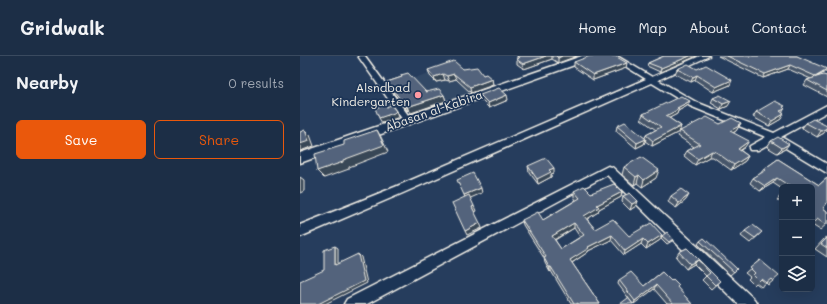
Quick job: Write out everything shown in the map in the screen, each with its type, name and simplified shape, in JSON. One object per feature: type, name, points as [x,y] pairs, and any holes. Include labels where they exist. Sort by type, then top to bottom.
[{"type":"main road","name":"Abasan al-Kabira","points":[[300,158],[591,56]]},
{"type":"street","points":[[361,56],[408,121]]},
{"type":"street","points":[[612,56],[693,104],[774,137],[827,169]]},
{"type":"street","points":[[300,231],[399,190],[706,56]]},
{"type":"street","points":[[754,148],[827,108]]},
{"type":"street","points":[[352,304],[608,170],[748,304]]},
{"type":"shaded area","points":[[456,64],[486,90],[409,118],[385,88]]},
{"type":"building","points":[[517,56],[546,56],[523,64],[516,59],[519,58]]},
{"type":"building","points":[[590,56],[615,56],[627,63],[593,75],[574,62]]},
{"type":"building","points":[[664,56],[690,56],[661,68],[648,63]]},
{"type":"building","points":[[727,56],[797,56],[827,69],[815,76],[790,65],[765,74]]},
{"type":"building","points":[[454,61],[463,69],[477,67],[483,75],[486,74],[492,79],[470,87],[454,74],[447,76],[443,74],[434,77],[428,70]]},
{"type":"building","points":[[688,64],[697,69],[706,65],[732,80],[716,87],[697,75],[693,77],[677,69]]},
{"type":"building","points":[[408,73],[426,92],[439,89],[444,95],[407,107],[387,82],[402,77],[401,75]]},
{"type":"building","points":[[823,75],[827,76],[827,91],[807,80]]},
{"type":"building","points":[[499,88],[507,95],[488,103],[480,95]]},
{"type":"building","points":[[720,95],[731,101],[723,104],[713,98]]},
{"type":"building","points":[[681,96],[690,101],[666,116],[681,126],[653,141],[646,135],[661,127],[643,114]]},
{"type":"building","points":[[775,101],[785,106],[783,107],[785,109],[780,111],[784,114],[772,121],[756,112]]},
{"type":"building","points":[[385,105],[386,107],[391,105],[396,111],[379,118],[375,108]]},
{"type":"building","points":[[707,117],[720,124],[732,118],[741,123],[738,125],[739,126],[730,131],[749,141],[738,149],[748,156],[734,165],[716,152],[712,151],[698,159],[687,151],[700,144],[680,131]]},
{"type":"building","points":[[813,119],[827,126],[827,128],[821,131],[806,123]]},
{"type":"building","points":[[625,122],[646,139],[637,143],[617,126]]},
{"type":"building","points":[[305,130],[309,141],[300,144],[300,132]]},
{"type":"building","points":[[377,130],[384,145],[317,171],[315,154],[344,145],[344,141]]},
{"type":"building","points":[[778,137],[789,144],[782,148],[771,141]]},
{"type":"building","points":[[641,157],[659,170],[644,180],[639,175],[636,177],[624,167]]},
{"type":"building","points":[[546,158],[554,168],[549,170],[551,172],[537,179],[528,166]]},
{"type":"building","points":[[778,159],[819,185],[827,178],[827,203],[823,208],[827,211],[827,224],[826,225],[817,219],[815,221],[815,184],[786,184],[777,178],[765,186],[753,178],[766,170],[764,169]]},
{"type":"building","points":[[473,173],[481,188],[464,195],[457,180]]},
{"type":"building","points":[[614,184],[622,192],[597,205],[599,207],[584,216],[595,229],[613,219],[629,236],[651,223],[662,235],[648,244],[643,239],[625,251],[612,235],[588,247],[589,248],[570,260],[600,304],[574,304],[551,267],[549,267],[544,258],[546,257],[522,220],[538,212],[543,220],[580,198],[574,191],[584,186],[591,193]],"holes":[[[574,223],[584,235],[561,249],[552,236]]]},
{"type":"building","points":[[681,189],[689,195],[679,203],[671,196]]},
{"type":"building","points":[[630,193],[638,201],[632,204],[623,196]]},
{"type":"building","points":[[469,195],[474,206],[472,207],[480,223],[465,231],[452,203]]},
{"type":"building","points":[[753,225],[762,232],[755,238],[745,231]]},
{"type":"building","points":[[667,232],[673,239],[669,242],[662,236]]},
{"type":"building","points":[[704,238],[737,269],[734,272],[700,241]]},
{"type":"building","points":[[827,238],[827,248],[821,244]]},
{"type":"building","points":[[335,246],[335,265],[358,254],[364,281],[318,304],[300,304],[300,281],[324,270],[324,250]]},
{"type":"building","points":[[687,248],[720,281],[715,285],[706,276],[710,273],[698,260],[690,264],[679,252]]},
{"type":"building","points":[[760,260],[779,276],[773,281],[771,279],[766,283],[761,279],[759,281],[753,275],[755,273],[750,268]]},
{"type":"building","points":[[631,272],[644,286],[662,272],[671,281],[673,279],[679,285],[677,287],[692,304],[673,304],[656,285],[635,301],[619,280]]},
{"type":"building","points":[[628,298],[633,304],[620,304]]},
{"type":"place","name":"Alsndbad Kindergarten","points":[[418,95]]}]
